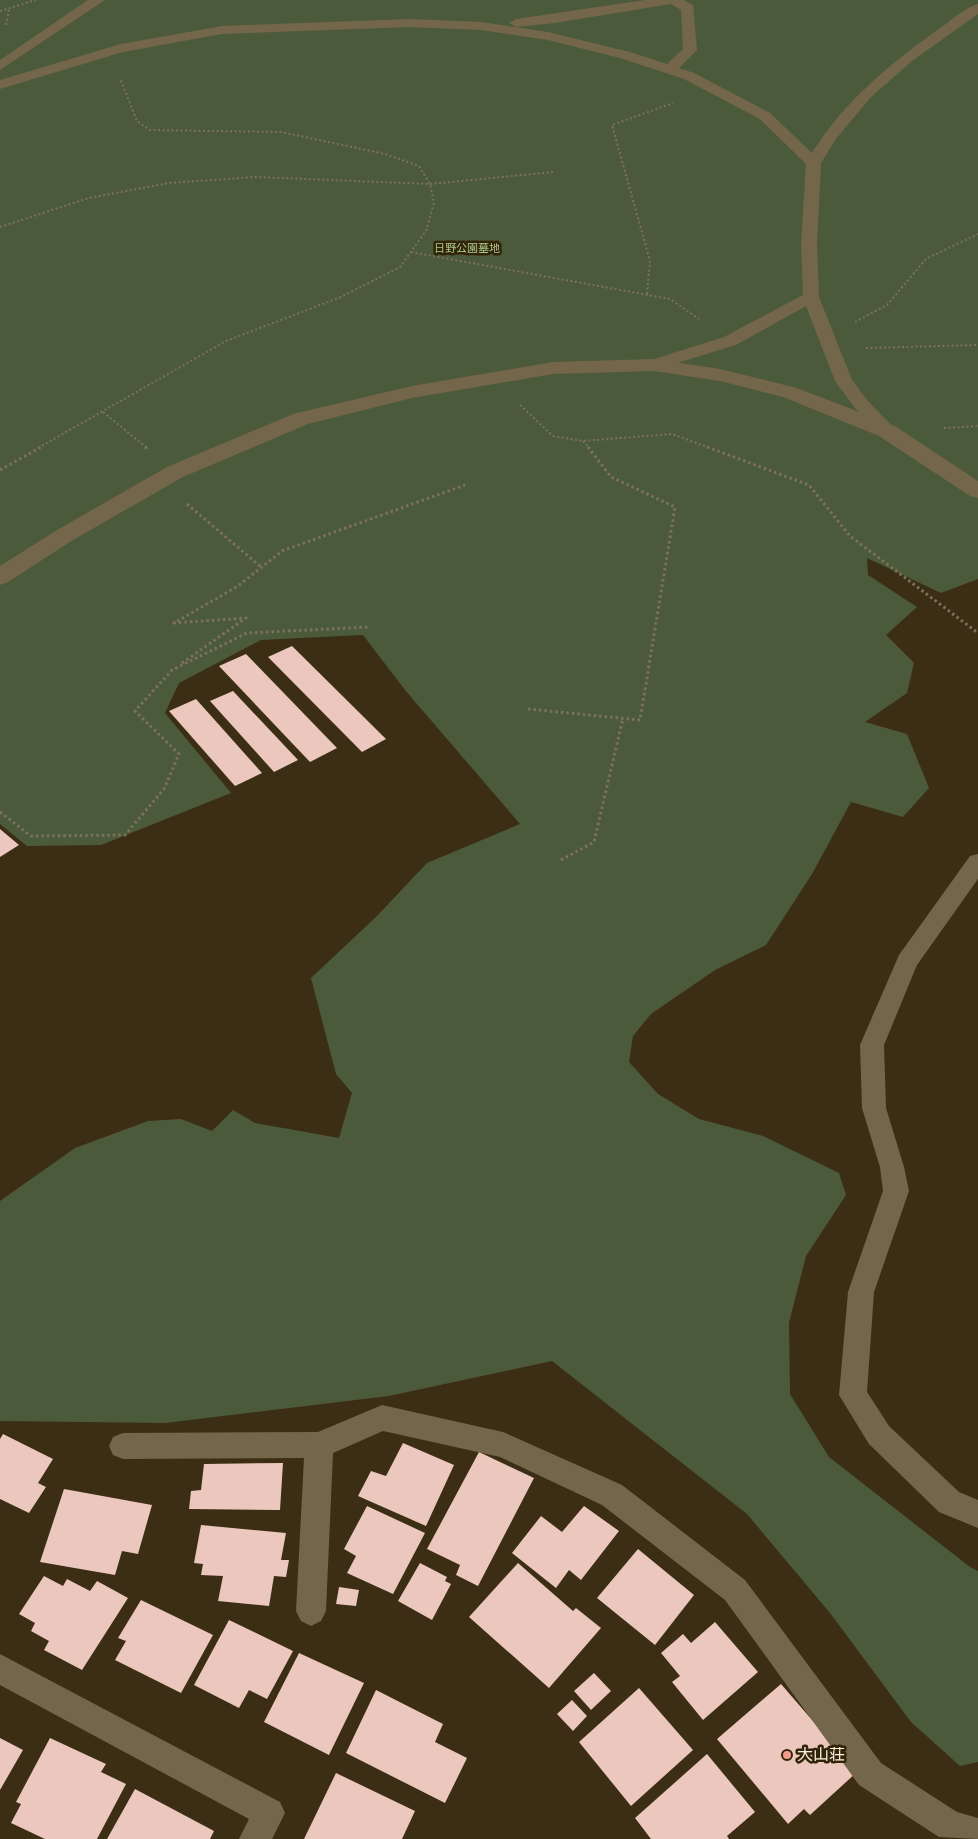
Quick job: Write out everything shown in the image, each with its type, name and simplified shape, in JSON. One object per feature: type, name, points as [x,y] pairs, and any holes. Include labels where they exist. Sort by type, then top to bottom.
[{"type":"street","points":[[0,577],[65,535],[168,477],[301,419],[412,392],[553,368],[654,365],[720,375],[790,392],[887,431],[978,491]]},
{"type":"lane","points":[[0,66],[71,16],[98,0]]},
{"type":"lane","points":[[481,26],[555,19],[669,0]]},
{"type":"lane","points":[[668,70],[690,50],[688,8],[674,0]]},
{"type":"lane","points":[[887,431],[861,404],[844,381],[812,297],[809,244],[814,163],[826,139],[859,100],[896,64],[978,8]]},
{"type":"lane","points":[[0,85],[109,51],[222,30],[410,23],[481,26],[548,36],[625,55],[689,76],[765,116],[814,163]]},
{"type":"lane","points":[[654,365],[730,341],[812,297]]},
{"type":"lane","points":[[978,862],[907,961],[872,1045],[874,1108],[892,1167],[896,1192],[861,1292],[853,1395],[879,1436],[949,1502],[978,1514]]},
{"type":"lane","points":[[123,1446],[319,1445],[382,1418],[503,1445],[612,1495],[735,1590],[870,1774],[950,1826],[978,1834]]},
{"type":"lane","points":[[311,1611],[319,1445]]},
{"type":"lane","points":[[0,1669],[269,1813],[255,1839]]},
{"type":"path","points":[[0,11],[36,0]]},
{"type":"path","points":[[5,28],[9,9]]},
{"type":"path","points":[[0,470],[226,341],[341,298],[400,267],[426,231],[434,204],[430,184],[419,166],[385,154],[281,132],[150,130],[137,121],[109,51]]},
{"type":"path","points":[[647,294],[650,261],[612,125],[713,89]]},
{"type":"path","points":[[0,227],[89,198],[170,183],[255,177],[430,184],[554,172]]},
{"type":"path","points":[[828,343],[887,305],[926,259],[978,234]]},
{"type":"path","points":[[411,252],[670,299],[730,341]]},
{"type":"path","points":[[828,343],[978,345]]},
{"type":"path","points":[[491,378],[553,436],[583,441],[672,434],[808,485],[850,536],[978,633]]},
{"type":"path","points":[[103,412],[261,568]]},
{"type":"path","points":[[528,709],[640,720],[675,507],[611,477],[583,441]]},
{"type":"path","points":[[0,812],[30,836],[125,835],[164,789],[179,754],[135,712],[172,670],[246,618],[174,623],[238,586],[282,551],[466,485]]},
{"type":"path","points":[[172,670],[247,633],[368,626]]},
{"type":"path","points":[[561,860],[594,842],[623,718]]},
{"type":"green space","name":"日野公園墓地","points":[[0,0],[978,0],[978,579],[941,593],[867,558],[868,575],[917,607],[886,635],[914,663],[907,693],[865,722],[907,734],[929,788],[903,817],[851,802],[812,874],[766,945],[715,970],[651,1014],[633,1036],[629,1062],[658,1094],[699,1119],[763,1136],[839,1173],[846,1195],[806,1256],[789,1323],[790,1394],[829,1457],[970,1567],[978,1571],[978,1762],[960,1766],[911,1722],[830,1613],[747,1514],[552,1361],[389,1396],[165,1423],[0,1421],[0,1201],[75,1148],[148,1121],[181,1119],[212,1131],[233,1110],[255,1123],[339,1138],[352,1093],[336,1074],[311,978],[376,917],[427,863],[520,824],[405,690],[363,635],[261,640],[179,683],[165,713],[231,793],[101,845],[27,846],[0,824]]},
{"type":"building","points":[[292,646],[386,739],[362,752],[268,657]]},
{"type":"building","points":[[246,654],[337,748],[310,762],[219,666]]},
{"type":"building","points":[[233,691],[298,760],[274,772],[210,701]]},
{"type":"building","points":[[196,699],[262,773],[235,786],[169,711]]},
{"type":"building","points":[[0,829],[19,845],[0,857]]},
{"type":"building","points":[[3,1434],[53,1459],[38,1483],[46,1487],[29,1513],[0,1499],[0,1439]]},
{"type":"building","points":[[403,1443],[454,1465],[426,1526],[358,1496],[371,1471],[386,1476]]},
{"type":"building","points":[[479,1452],[534,1478],[478,1586],[456,1575],[460,1565],[427,1549]]},
{"type":"building","points":[[283,1463],[280,1510],[189,1509],[191,1491],[201,1490],[204,1464]]},
{"type":"building","points":[[64,1489],[152,1505],[138,1554],[122,1551],[115,1575],[40,1562]]},
{"type":"building","points":[[367,1506],[425,1533],[393,1594],[347,1573],[356,1556],[344,1549]]},
{"type":"building","points":[[584,1506],[619,1531],[581,1580],[569,1570],[556,1588],[512,1553],[541,1516],[562,1532]]},
{"type":"building","points":[[201,1525],[286,1533],[281,1560],[289,1560],[286,1577],[274,1576],[269,1606],[218,1601],[223,1576],[201,1575],[203,1564],[194,1563]]},
{"type":"building","points":[[638,1549],[694,1595],[655,1645],[597,1598]]},
{"type":"building","points":[[420,1563],[447,1577],[445,1581],[451,1584],[432,1620],[398,1601]]},
{"type":"building","points":[[518,1563],[573,1611],[576,1608],[601,1628],[549,1688],[469,1617]]},
{"type":"building","points":[[44,1576],[63,1586],[67,1579],[90,1591],[97,1581],[128,1598],[82,1670],[44,1650],[49,1641],[31,1631],[35,1623],[19,1614]]},
{"type":"building","points":[[339,1587],[359,1590],[356,1606],[336,1604]]},
{"type":"building","points":[[141,1600],[213,1635],[181,1693],[115,1660],[126,1641],[118,1638]]},
{"type":"building","points":[[229,1620],[293,1651],[267,1699],[249,1690],[239,1708],[194,1685]]},
{"type":"building","points":[[715,1622],[758,1672],[703,1720],[672,1682],[680,1676],[661,1653],[683,1634],[691,1643]]},
{"type":"building","points":[[299,1653],[364,1683],[329,1755],[264,1722]]},
{"type":"building","points":[[594,1673],[611,1691],[591,1710],[574,1691]]},
{"type":"building","name":"大山荘","points":[[781,1684],[857,1772],[810,1815],[804,1809],[788,1824],[717,1739]]},
{"type":"building","points":[[639,1688],[693,1750],[631,1806],[579,1742]]},
{"type":"building","points":[[376,1690],[443,1724],[435,1742],[467,1758],[445,1803],[346,1753]]},
{"type":"building","points":[[572,1700],[587,1716],[573,1731],[557,1714]]},
{"type":"building","points":[[0,1738],[23,1750],[0,1790]]},
{"type":"building","points":[[50,1738],[106,1764],[101,1772],[126,1784],[97,1839],[45,1839],[11,1823],[21,1804],[16,1802]]},
{"type":"building","points":[[707,1754],[755,1812],[727,1836],[729,1839],[651,1839],[635,1818]]},
{"type":"building","points":[[336,1773],[415,1811],[402,1839],[304,1839]]},
{"type":"building","points":[[135,1789],[214,1831],[210,1839],[107,1839]]},
{"type":"place","name":"大山荘","points":[[787,1755]]}]
